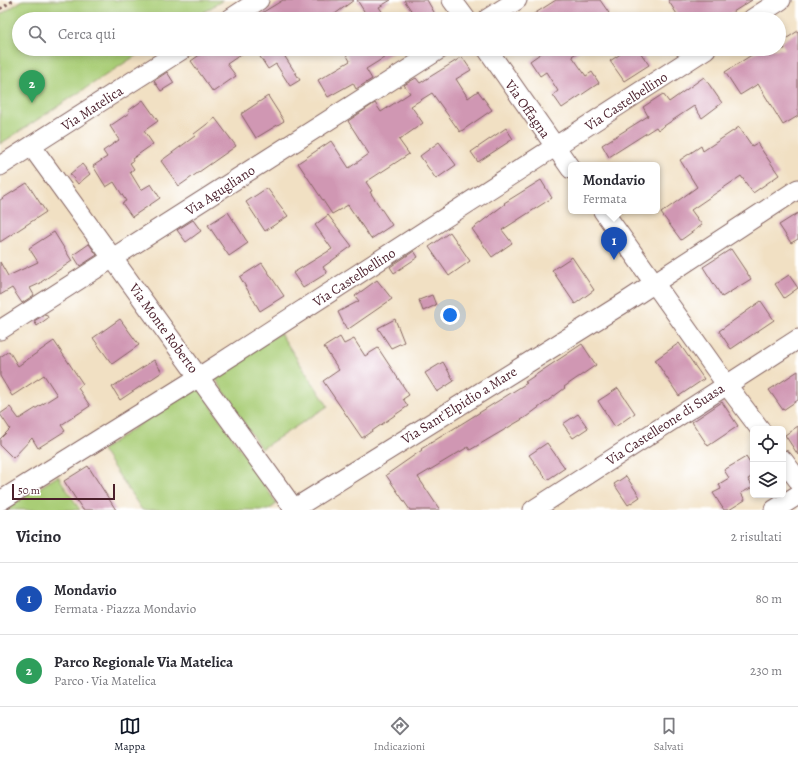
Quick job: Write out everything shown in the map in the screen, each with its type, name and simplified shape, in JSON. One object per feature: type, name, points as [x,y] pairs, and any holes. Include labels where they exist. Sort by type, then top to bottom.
[{"type":"street","points":[[241,12],[259,0]]},
{"type":"street","points":[[452,0],[461,12]]},
{"type":"street","points":[[498,12],[517,0]]},
{"type":"street","points":[[763,12],[781,0]]},
{"type":"street","name":"Via Matelica","points":[[0,166],[32,147],[172,56]]},
{"type":"street","name":"Via Agugliano","points":[[0,330],[429,56]]},
{"type":"street","name":"Via Offagna","points":[[492,56],[568,165]]},
{"type":"street","name":"Via Castelbellino","points":[[0,501],[199,377],[695,56]]},
{"type":"street","name":"Via Monte Roberto","points":[[32,147],[114,258],[294,510]]},
{"type":"street","name":"Via Sant'Elpidio a Mare","points":[[294,510],[627,301],[798,188]]},
{"type":"street","points":[[607,216],[686,329],[758,426]]},
{"type":"street","name":"Via Castelleone di Suasa","points":[[533,510],[726,384],[798,339]]},
{"type":"street","points":[[784,462],[798,480]]},
{"type":"street","points":[[774,510],[798,495]]},
{"type":"path","points":[[0,9],[14,0]]},
{"type":"green space","points":[[23,0],[223,0],[204,12],[12,12],[12,56],[135,56],[0,144],[0,15]]},
{"type":"green space","points":[[280,333],[328,406],[261,449],[214,376]]},
{"type":"green space","points":[[197,385],[277,504],[268,510],[142,510],[102,450]]},
{"type":"green space","points":[[58,476],[80,510],[4,510]]},
{"type":"building","points":[[283,0],[354,0],[338,12],[263,12]]},
{"type":"building","points":[[357,0],[391,0],[379,7],[382,12],[365,12]]},
{"type":"building","points":[[404,0],[427,0],[434,12],[412,12]]},
{"type":"building","points":[[556,0],[600,0],[608,12],[537,12]]},
{"type":"building","points":[[668,0],[752,0],[733,12],[676,12]]},
{"type":"building","points":[[798,31],[798,116],[783,125],[758,84],[740,95],[725,72],[750,56],[786,56],[786,39]]},
{"type":"building","points":[[198,56],[239,56],[227,64],[236,76],[213,92],[191,61]]},
{"type":"building","points":[[260,56],[285,56],[300,80],[290,86],[276,64],[268,69]]},
{"type":"building","points":[[347,56],[387,56],[366,69],[372,79],[356,89],[353,83],[328,97],[318,80],[350,61]]},
{"type":"building","points":[[537,56],[572,56],[586,76],[592,72],[599,83],[562,108],[553,95],[558,91],[546,72],[540,76],[530,61]]},
{"type":"building","points":[[618,56],[643,56],[649,65],[624,81],[610,61]]},
{"type":"building","points":[[462,57],[471,70],[456,79],[468,98],[478,91],[492,110],[460,132],[432,93],[411,106],[423,123],[399,140],[409,154],[366,182],[372,191],[370,192],[392,225],[371,239],[348,205],[332,214],[298,163],[331,141],[349,168],[369,154],[348,121],[375,103],[381,112],[410,93],[404,85],[416,78],[420,83]]},
{"type":"building","points":[[167,72],[174,83],[161,91],[154,81]]},
{"type":"building","points":[[704,77],[722,103],[702,118],[694,106],[658,130],[656,127],[609,157],[602,145],[648,116],[643,107],[663,94],[669,102]]},
{"type":"building","points":[[268,96],[284,121],[256,138],[241,114]]},
{"type":"building","points":[[143,100],[158,121],[144,131],[153,144],[132,159],[133,161],[130,163],[134,169],[130,172],[141,190],[151,184],[160,198],[132,217],[122,203],[126,201],[114,182],[106,187],[93,166],[107,157],[103,151],[119,140],[110,126],[129,113],[128,111]]},
{"type":"building","points":[[215,118],[236,146],[179,186],[161,161],[195,136],[194,134]]},
{"type":"building","points":[[739,127],[752,146],[757,143],[779,175],[753,193],[741,176],[691,210],[702,225],[681,240],[661,213],[697,187],[680,160],[701,146],[703,151]]},
{"type":"building","points":[[506,128],[513,139],[478,162],[471,152]]},
{"type":"building","points":[[439,142],[456,165],[436,179],[420,156]]},
{"type":"building","points":[[82,164],[90,174],[78,184],[70,174]]},
{"type":"building","points":[[541,180],[552,198],[502,230],[512,243],[492,257],[472,229],[505,204],[504,203]]},
{"type":"building","points":[[27,183],[46,212],[0,242],[0,200]]},
{"type":"building","points":[[267,188],[288,216],[265,231],[246,202]]},
{"type":"building","points":[[228,212],[248,243],[229,256],[208,225]]},
{"type":"building","points":[[798,213],[798,239],[791,243],[779,225]]},
{"type":"building","points":[[328,215],[352,246],[323,267],[327,273],[303,288],[293,273],[332,249],[315,225]]},
{"type":"building","points":[[193,220],[201,231],[186,242],[177,230]]},
{"type":"building","points":[[54,232],[72,261],[41,283],[30,288],[34,295],[22,303],[12,288],[0,295],[0,262],[8,276],[38,262],[29,248]]},
{"type":"building","points":[[450,232],[470,261],[449,276],[429,247]]},
{"type":"building","points":[[89,244],[97,255],[80,266],[73,255]]},
{"type":"building","points":[[731,249],[751,279],[722,297],[703,267]]},
{"type":"building","points":[[414,251],[418,257],[394,273],[390,267]]},
{"type":"building","points":[[572,257],[594,290],[575,304],[552,270]]},
{"type":"building","points":[[262,263],[284,296],[260,311],[240,277]]},
{"type":"building","points":[[789,275],[798,288],[784,298],[775,284]]},
{"type":"building","points":[[377,280],[392,299],[347,330],[338,312],[359,301],[355,296]]},
{"type":"building","points":[[432,295],[436,305],[423,311],[419,300]]},
{"type":"building","points":[[761,301],[774,320],[731,349],[719,331]]},
{"type":"building","points":[[46,314],[48,318],[37,326],[34,321]]},
{"type":"building","points":[[120,319],[139,345],[112,364],[93,338]]},
{"type":"building","points":[[395,319],[404,342],[391,348],[378,328]]},
{"type":"building","points":[[340,337],[344,344],[354,339],[365,356],[378,348],[409,395],[403,399],[408,406],[362,438],[323,381],[339,370],[324,347]]},
{"type":"building","points":[[54,341],[83,384],[78,388],[90,406],[61,425],[65,431],[38,448],[32,438],[13,458],[0,445],[0,439],[10,429],[0,414],[10,407],[19,419],[57,395],[44,375],[12,396],[0,376],[0,357],[9,351],[18,366]]},
{"type":"building","points":[[679,343],[704,379],[679,396],[655,360]]},
{"type":"building","points":[[582,344],[596,365],[564,387],[565,388],[526,417],[470,450],[468,447],[418,477],[440,510],[410,510],[386,475],[422,450],[421,449],[527,383],[525,382]]},
{"type":"building","points":[[154,360],[162,372],[120,400],[112,387]]},
{"type":"building","points":[[443,362],[454,381],[437,392],[425,373]]},
{"type":"building","points":[[798,371],[798,400],[783,410],[769,390]]},
{"type":"building","points":[[618,388],[635,413],[615,427],[598,401]]},
{"type":"building","points":[[722,402],[738,426],[708,446],[692,422]]},
{"type":"building","points":[[578,414],[588,428],[573,438],[563,424]]},
{"type":"building","points":[[798,426],[798,455],[786,437],[786,434]]},
{"type":"building","points":[[547,443],[565,468],[547,480],[529,455]]},
{"type":"building","points":[[746,457],[750,463],[750,478],[748,479],[750,482],[750,488],[741,493],[745,500],[729,510],[724,510],[713,493],[721,489],[719,484],[729,478],[724,470]]},
{"type":"building","points":[[88,466],[116,510],[83,510],[64,481]]},
{"type":"building","points":[[626,476],[640,497],[628,505],[614,484]]},
{"type":"place","name":"Parco Regionale Via Matelica","points":[[32,103]]},
{"type":"place","name":"Mondavio","points":[[614,260]]}]
